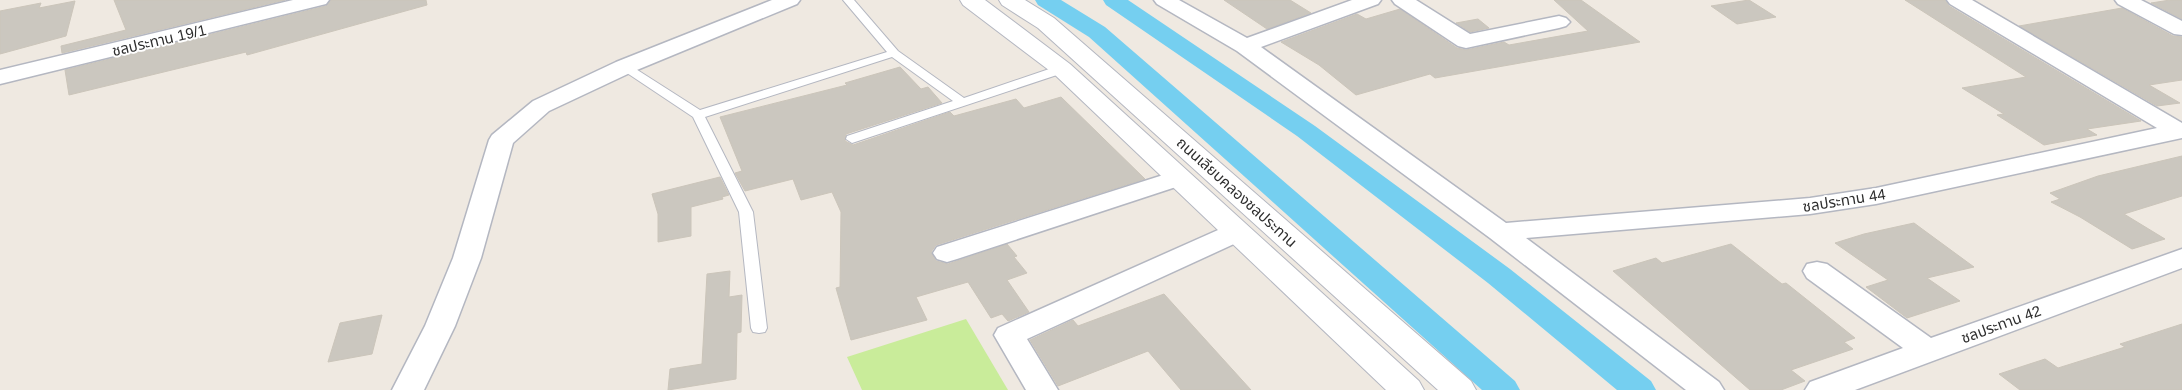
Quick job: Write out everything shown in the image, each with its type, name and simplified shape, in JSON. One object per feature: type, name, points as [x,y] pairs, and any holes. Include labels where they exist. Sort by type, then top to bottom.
[{"type":"street","name":"ชลประทาน 19/1","points":[[0,78],[318,0]]},
{"type":"street","points":[[408,390],[440,326],[467,258],[501,140],[540,106],[624,67],[790,0]]},
{"type":"street","name":"ถนนเลียบคลองชลประทาน","points":[[971,0],[1062,69],[1407,390]]},
{"type":"street","name":"ถนนเลียบคลองชลประทาน","points":[[1010,0],[1046,23],[1459,390]]},
{"type":"street","points":[[1164,0],[1245,46],[1500,232],[1708,390]]},
{"type":"street","points":[[1245,46],[1371,0]]},
{"type":"street","points":[[1402,0],[1466,41],[1559,22]]},
{"type":"street","points":[[1957,0],[2181,131]]},
{"type":"street","points":[[2125,0],[2182,29]]},
{"type":"street","name":"ชลประทาน 44","points":[[1500,232],[1810,206],[1885,194],[2181,131]]},
{"type":"street","points":[[947,253],[1179,178]]},
{"type":"street","points":[[1042,390],[1010,335],[1237,232]]},
{"type":"street","name":"ชลประทาน 42","points":[[1821,390],[2182,258]]},
{"type":"street","points":[[1817,271],[1928,351]]},
{"type":"lane","points":[[848,0],[894,54],[964,103]]},
{"type":"lane","points":[[698,115],[894,54]]},
{"type":"lane","points":[[624,67],[698,115],[746,212],[760,328]]},
{"type":"lane","points":[[852,139],[1062,69]]},
{"type":"green space","points":[[966,319],[1008,390],[862,390],[847,357]]},
{"type":"building","points":[[114,0],[285,0],[62,53],[61,46],[126,30]]},
{"type":"building","points":[[331,0],[426,0],[427,5],[247,55],[246,52],[69,95],[65,70],[326,6]]},
{"type":"building","points":[[1224,0],[1290,0],[1311,13],[1267,29]]},
{"type":"building","points":[[1554,0],[1581,0],[1640,42],[1435,78],[1430,74],[1356,95],[1319,65],[1281,42],[1357,14],[1366,19],[1400,9],[1457,48],[1466,50],[1504,42],[1509,45],[1588,31]]},
{"type":"building","points":[[1749,0],[1776,17],[1737,24],[1711,6]]},
{"type":"building","points":[[1905,0],[1945,0],[1949,6],[2141,121],[2087,129],[2097,135],[2044,145],[1997,115],[2004,114],[1962,88],[2026,77]]},
{"type":"building","points":[[2182,0],[2182,19],[2151,3]]},
{"type":"building","points":[[75,1],[66,36],[0,54],[0,11],[41,3],[39,8]]},
{"type":"building","points":[[2122,8],[2173,36],[2182,37],[2182,80],[2149,85],[2180,103],[2157,106],[2019,26]]},
{"type":"building","points":[[1478,19],[1489,28],[1470,32],[1456,23]]},
{"type":"building","points":[[900,67],[921,89],[928,87],[942,103],[846,134],[845,141],[853,145],[950,112],[954,116],[1016,99],[1024,108],[1061,97],[1145,179],[936,245],[931,252],[936,261],[948,264],[1007,244],[1017,256],[1014,257],[1027,273],[1007,280],[1029,312],[1008,321],[1002,314],[991,318],[968,282],[916,297],[927,320],[851,340],[836,288],[840,287],[841,212],[832,192],[801,200],[793,179],[745,191],[735,173],[742,171],[720,117],[847,85],[845,83]]},
{"type":"building","points":[[2182,156],[2182,196],[2124,214],[2165,239],[2132,249],[2080,217],[2051,202],[2060,199],[2050,193],[2098,176]]},
{"type":"building","points":[[720,177],[729,195],[722,197],[723,199],[691,207],[691,236],[658,242],[658,214],[652,194]]},
{"type":"building","points":[[1914,223],[1974,267],[1927,278],[1960,301],[1907,318],[1866,287],[1888,280],[1835,243],[1864,234]]},
{"type":"building","points":[[1731,244],[1782,284],[1786,283],[1855,338],[1844,342],[1853,349],[1791,370],[1805,381],[1781,390],[1750,390],[1613,271],[1656,258],[1662,263]]},
{"type":"building","points":[[730,271],[729,297],[742,295],[741,332],[737,333],[736,379],[668,390],[670,369],[702,364],[707,274]]},
{"type":"building","points":[[1164,294],[1251,390],[1181,390],[1148,351],[1058,386],[1030,340],[1073,320],[1078,326]]},
{"type":"building","points":[[382,315],[372,354],[328,362],[340,323]]},
{"type":"building","points":[[2182,324],[2182,390],[2020,390],[1999,374],[2045,359],[2058,368],[2125,347],[2120,344]]},
{"type":"waterway","points":[[1046,0],[1097,32],[1503,390]]},
{"type":"waterway","points":[[1114,0],[1306,131],[1499,276],[1639,390]]}]
